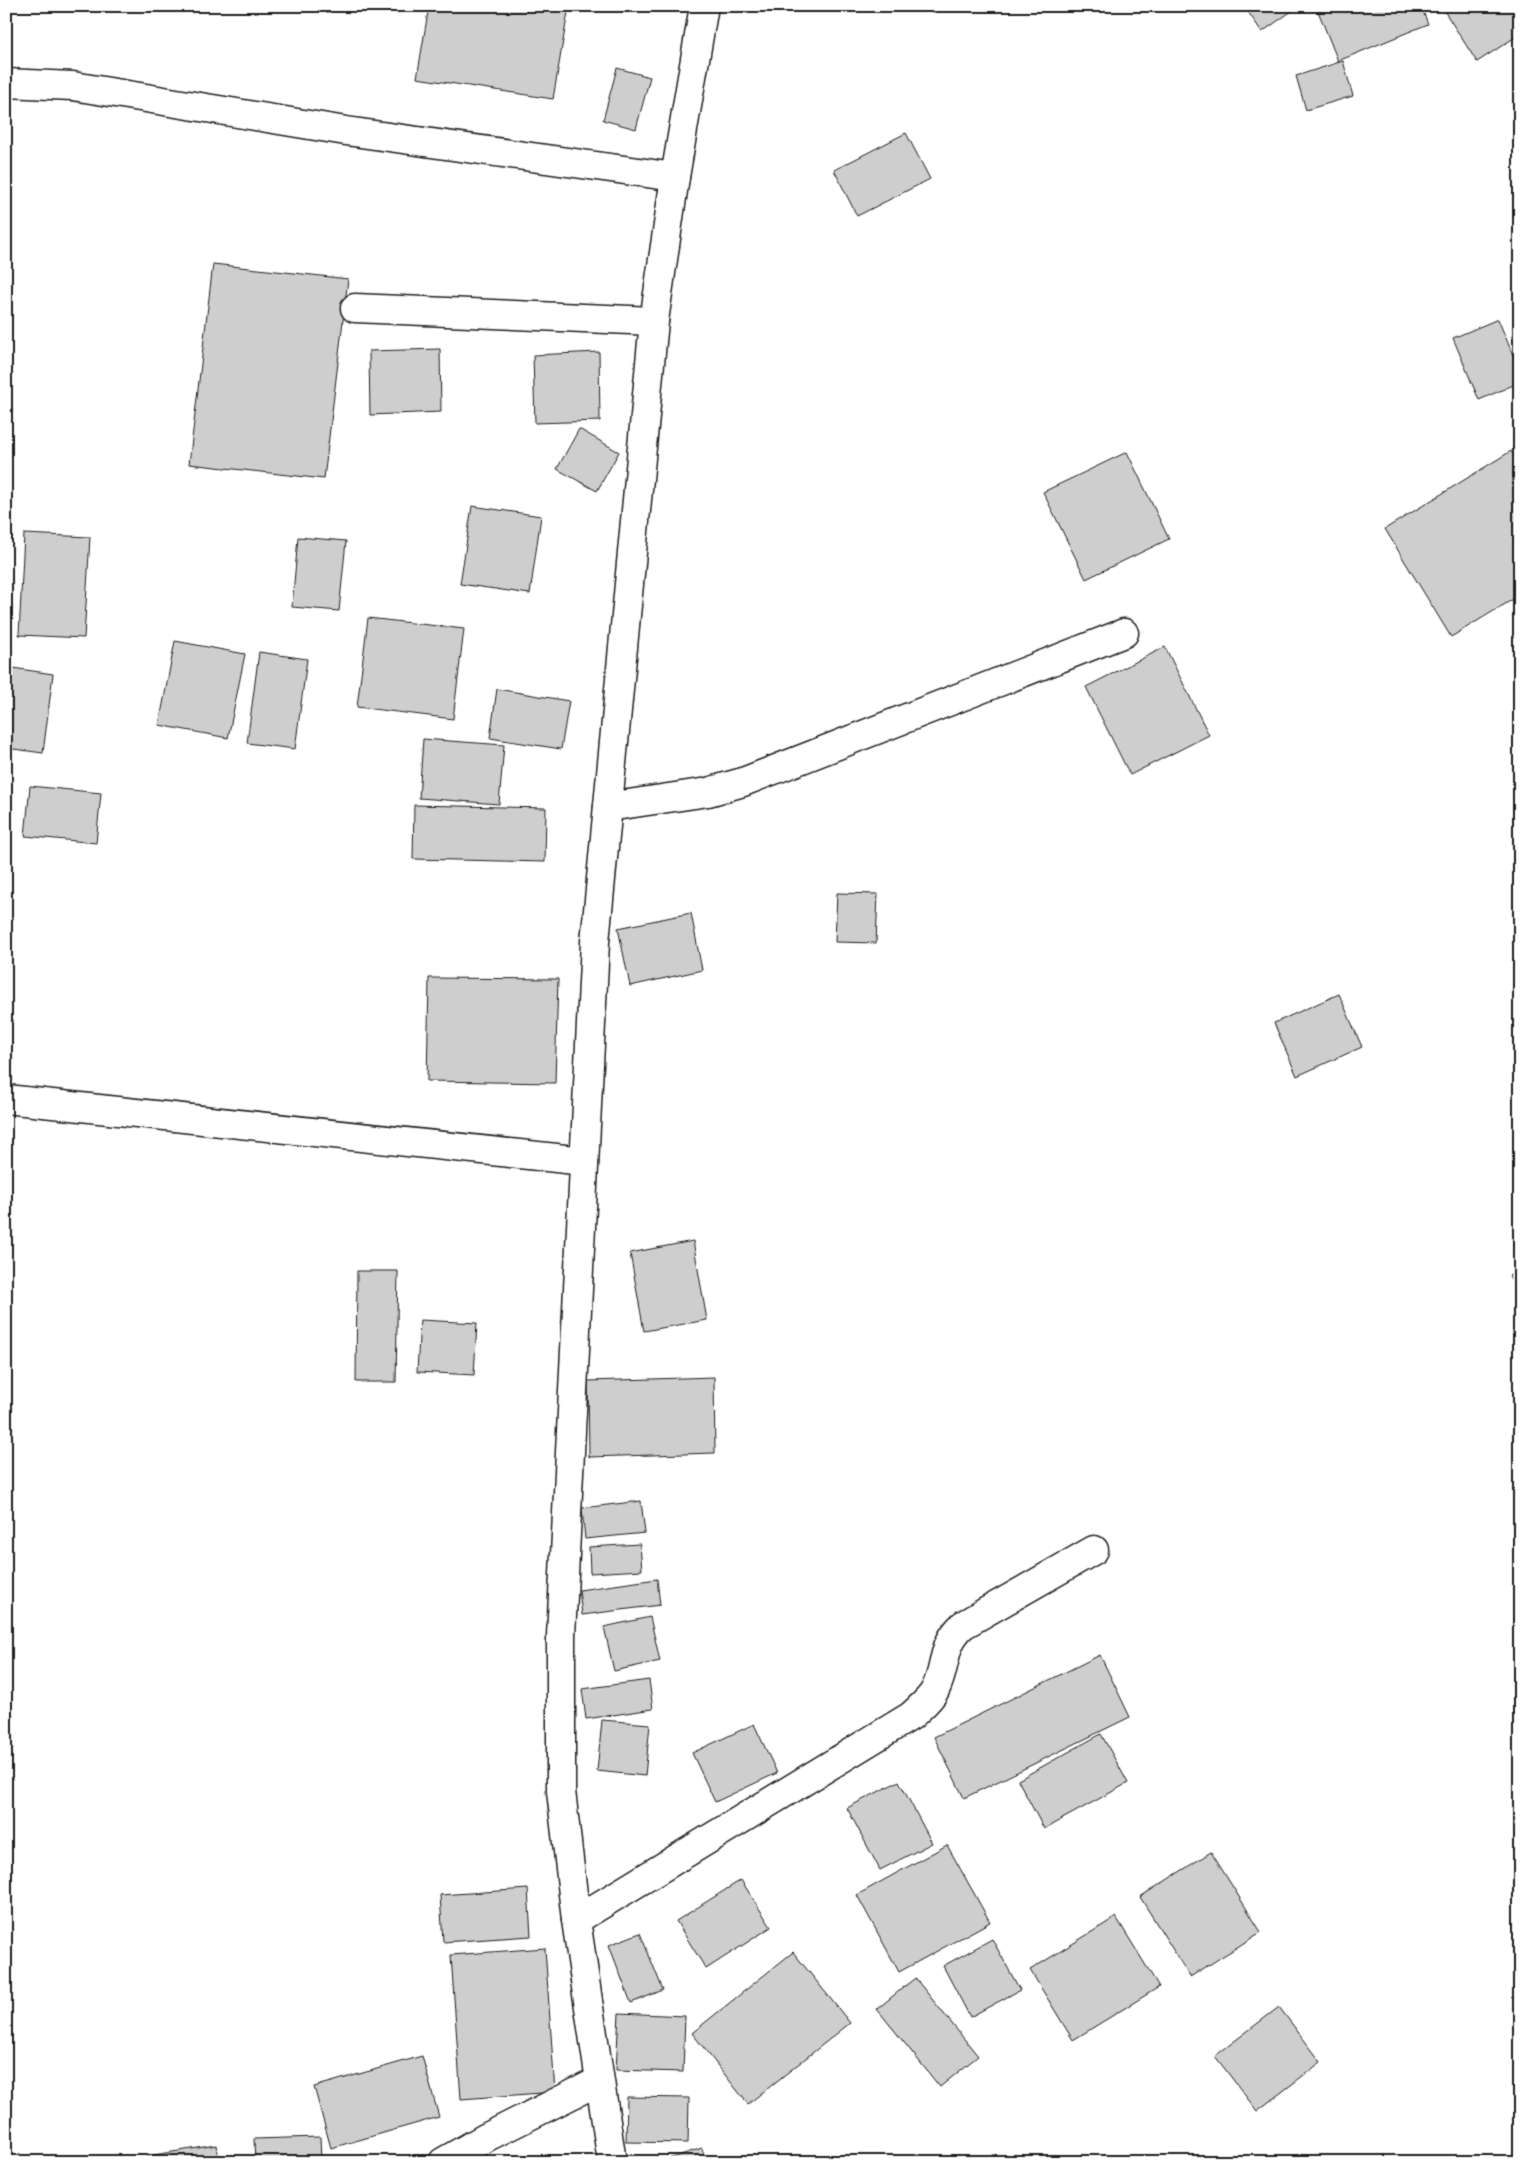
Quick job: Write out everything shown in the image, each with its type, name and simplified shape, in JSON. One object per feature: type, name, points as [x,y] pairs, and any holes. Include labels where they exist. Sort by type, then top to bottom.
[{"type":"street","points":[[612,2162],[576,1920],[561,1791],[561,1636],[595,942],[654,321],[675,177],[704,6]]},
{"type":"street","points":[[6,83],[72,86],[346,131],[675,177]]},
{"type":"street","points":[[355,308],[654,321]]},
{"type":"street","points":[[608,807],[708,792],[743,782],[1124,633]]},
{"type":"street","points":[[6,1099],[584,1161]]},
{"type":"street","points":[[576,1920],[911,1716],[935,1690],[948,1644],[953,1634],[964,1625],[1094,1550]]},
{"type":"street","points":[[443,2162],[487,2136],[600,2081]]},
{"type":"building","points":[[429,6],[569,6],[553,99],[417,78]]},
{"type":"building","points":[[1250,6],[1299,6],[1262,32],[1246,9]]},
{"type":"building","points":[[1316,6],[1421,6],[1428,24],[1338,61]]},
{"type":"building","points":[[1441,6],[1516,6],[1520,12],[1520,34],[1477,62]]},
{"type":"building","points":[[1343,61],[1353,96],[1306,110],[1296,76]]},
{"type":"building","points":[[617,68],[650,77],[636,129],[603,120]]},
{"type":"building","points":[[906,133],[930,179],[857,216],[834,170]]},
{"type":"building","points":[[213,264],[348,279],[324,479],[189,464]]},
{"type":"building","points":[[1498,319],[1520,372],[1520,382],[1479,400],[1453,338]]},
{"type":"building","points":[[440,349],[441,412],[370,415],[369,351]]},
{"type":"building","points":[[599,352],[600,421],[535,423],[533,355]]},
{"type":"building","points":[[579,429],[619,452],[597,491],[557,469]]},
{"type":"building","points":[[1511,451],[1520,465],[1520,595],[1451,637],[1385,529]]},
{"type":"building","points":[[1127,452],[1169,539],[1086,579],[1043,492]]},
{"type":"building","points":[[472,506],[541,516],[530,594],[460,584]]},
{"type":"building","points":[[24,534],[90,537],[84,638],[19,635]]},
{"type":"building","points":[[298,537],[346,541],[339,611],[292,607]]},
{"type":"building","points":[[368,618],[464,629],[453,719],[357,707]]},
{"type":"building","points":[[175,641],[245,654],[228,738],[159,725]]},
{"type":"building","points":[[1165,647],[1209,735],[1130,775],[1086,687]]},
{"type":"building","points":[[259,652],[307,659],[295,749],[247,743]]},
{"type":"building","points":[[6,667],[53,674],[43,753],[6,748]]},
{"type":"building","points":[[497,689],[569,701],[561,749],[490,738]]},
{"type":"building","points":[[423,739],[504,745],[499,804],[419,798]]},
{"type":"building","points":[[30,786],[101,793],[96,843],[25,836]]},
{"type":"building","points":[[414,805],[546,808],[545,862],[413,859]]},
{"type":"building","points":[[837,893],[878,894],[876,943],[835,942]]},
{"type":"building","points":[[691,913],[702,970],[630,986],[618,928]]},
{"type":"building","points":[[429,978],[558,979],[555,1083],[427,1081]]},
{"type":"building","points":[[1339,994],[1362,1047],[1297,1076],[1274,1023]]},
{"type":"building","points":[[693,1241],[707,1320],[644,1331],[630,1253]]},
{"type":"building","points":[[1520,1270],[1520,1296],[1509,1276]]},
{"type":"building","points":[[357,1271],[398,1271],[396,1382],[356,1382]]},
{"type":"building","points":[[420,1320],[477,1323],[474,1375],[417,1372]]},
{"type":"building","points":[[714,1377],[715,1453],[589,1457],[588,1381]]},
{"type":"building","points":[[641,1501],[645,1533],[585,1539],[582,1508]]},
{"type":"building","points":[[640,1544],[642,1570],[590,1573],[589,1547]]},
{"type":"building","points":[[657,1579],[660,1605],[582,1615],[579,1590]]},
{"type":"building","points":[[650,1617],[660,1661],[614,1671],[604,1627]]},
{"type":"building","points":[[1100,1655],[1130,1717],[964,1798],[934,1737]]},
{"type":"building","points":[[649,1680],[653,1709],[586,1719],[582,1689]]},
{"type":"building","points":[[602,1720],[650,1724],[645,1776],[597,1771]]},
{"type":"building","points":[[754,1724],[777,1773],[715,1802],[692,1753]]},
{"type":"building","points":[[1101,1734],[1128,1783],[1044,1829],[1018,1780]]},
{"type":"building","points":[[899,1781],[932,1843],[880,1870],[847,1808]]},
{"type":"building","points":[[947,1845],[990,1922],[899,1972],[857,1895]]},
{"type":"building","points":[[1211,1852],[1261,1932],[1190,1977],[1140,1897]]},
{"type":"building","points":[[741,1880],[771,1927],[706,1969],[676,1921]]},
{"type":"building","points":[[528,1889],[531,1936],[443,1942],[440,1895]]},
{"type":"building","points":[[1116,1917],[1159,1987],[1073,2040],[1030,1970]]},
{"type":"building","points":[[640,1933],[663,1990],[631,2003],[609,1945]]},
{"type":"building","points":[[992,1939],[1020,1990],[970,2017],[943,1966]]},
{"type":"building","points":[[545,1948],[555,2092],[461,2099],[451,1955]]},
{"type":"building","points":[[793,1952],[850,2023],[748,2104],[692,2033]]},
{"type":"building","points":[[915,1978],[978,2056],[940,2087],[877,2009]]},
{"type":"building","points":[[1279,2007],[1321,2062],[1257,2111],[1215,2056]]},
{"type":"building","points":[[619,2013],[685,2016],[683,2072],[616,2070]]},
{"type":"building","points":[[422,2056],[439,2117],[331,2148],[314,2087]]},
{"type":"building","points":[[627,2097],[689,2098],[688,2143],[626,2142]]},
{"type":"building","points":[[320,2137],[321,2162],[255,2162],[254,2139]]},
{"type":"building","points":[[217,2145],[219,2162],[148,2162],[147,2156]]},
{"type":"building","points":[[702,2148],[706,2162],[659,2162]]}]
